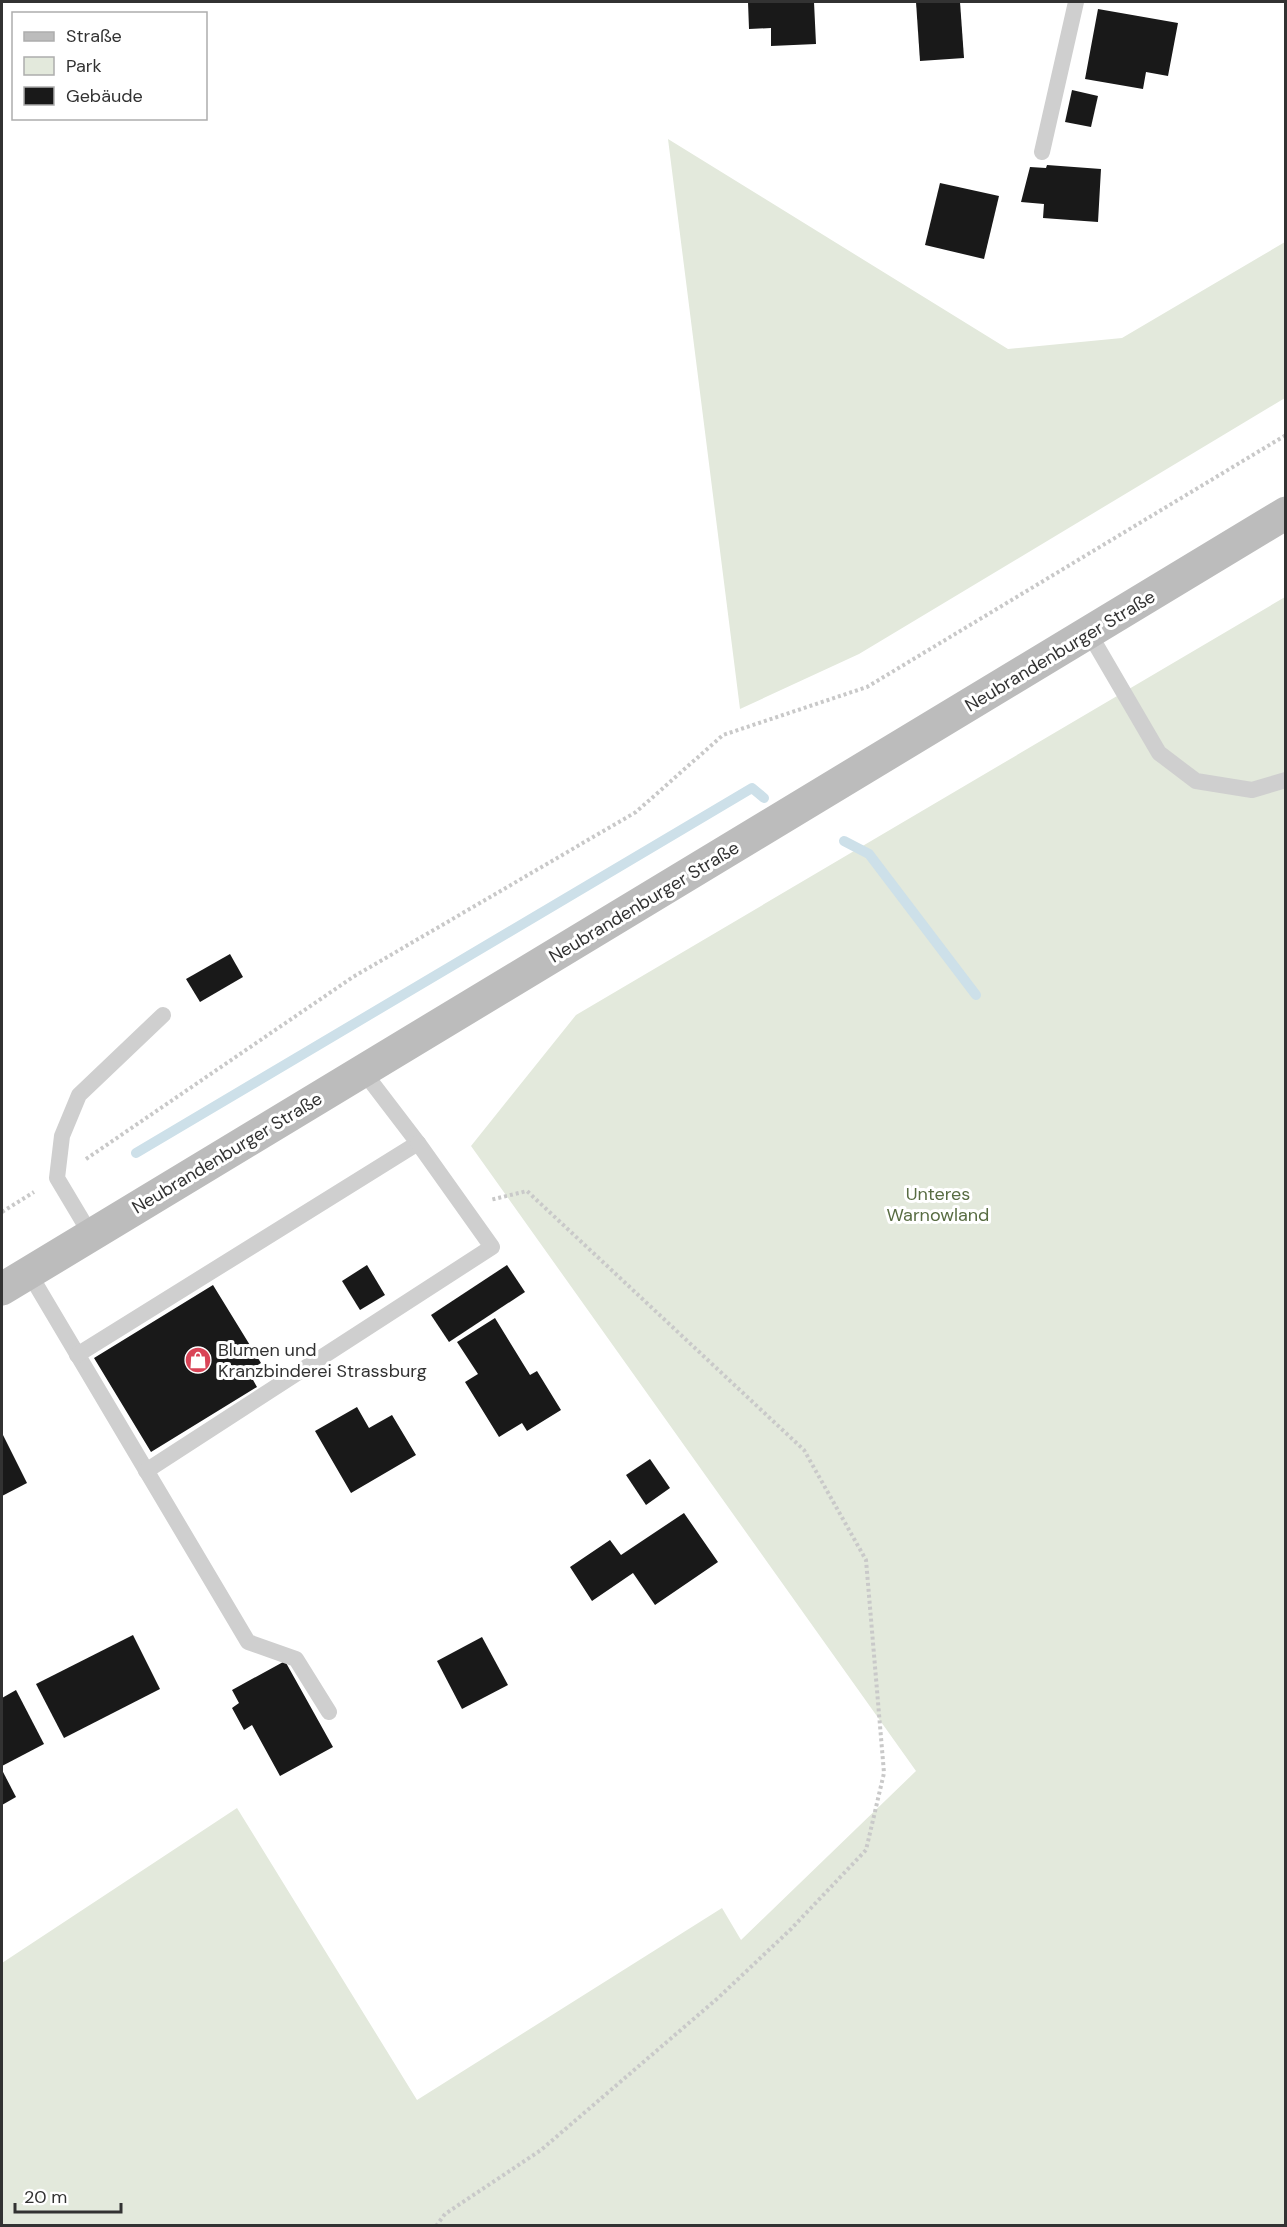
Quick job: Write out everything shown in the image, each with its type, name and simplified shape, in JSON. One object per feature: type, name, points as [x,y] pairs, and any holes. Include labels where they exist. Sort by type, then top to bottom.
[{"type":"main road","name":"Neubrandenburger Straße","points":[[15,1281],[1286,513]]},
{"type":"lane","points":[[1042,152],[1076,2]]},
{"type":"lane","points":[[1089,633],[1159,753],[1196,781],[1252,790],[1286,780]]},
{"type":"lane","points":[[91,1235],[57,1178],[62,1136],[79,1095],[164,1015]]},
{"type":"lane","points":[[147,1471],[492,1247],[363,1071]]},
{"type":"lane","points":[[77,1355],[418,1143]]},
{"type":"lane","points":[[15,1281],[77,1355],[248,1642],[296,1659],[329,1712]]},
{"type":"path","points":[[2,1212],[57,1178],[353,977],[636,812],[723,735],[867,687],[1286,435]]},
{"type":"path","points":[[436,2226],[445,2214],[541,2150],[718,1998],[791,1929],[866,1850],[884,1773],[866,1560],[804,1450],[527,1191],[463,1206]]},
{"type":"green space","points":[[668,139],[1008,349],[1122,338],[1285,242],[1285,398],[859,654],[740,709]]},
{"type":"green space","name":"Unteres Warnowland","points":[[1285,597],[1285,2225],[2,2226],[2,1963],[237,1808],[417,2100],[722,1908],[741,1940],[916,1771],[471,1146],[576,1015]]},
{"type":"building","points":[[748,2],[814,2],[816,44],[771,46],[771,28],[749,29]]},
{"type":"building","points":[[916,2],[960,2],[964,58],[920,61]]},
{"type":"building","points":[[1098,9],[1178,23],[1168,76],[1146,72],[1143,89],[1085,79]]},
{"type":"building","points":[[1072,90],[1098,96],[1091,127],[1065,122]]},
{"type":"building","points":[[1047,165],[1101,169],[1098,222],[1043,218],[1044,204],[1021,202],[1030,167],[1046,168]]},
{"type":"building","points":[[940,183],[999,196],[984,259],[925,245]]},
{"type":"building","points":[[230,954],[243,977],[200,1002],[186,979]]},
{"type":"building","points":[[367,1265],[385,1295],[360,1310],[342,1281]]},
{"type":"building","points":[[507,1265],[525,1292],[449,1342],[431,1315]]},
{"type":"building","name":"Blumen und Kranzbinderei Strassburg","points":[[213,1285],[261,1363],[248,1371],[257,1387],[151,1452],[94,1358]]},
{"type":"building","points":[[495,1318],[530,1375],[537,1371],[561,1410],[527,1431],[522,1423],[499,1437],[465,1382],[478,1374],[457,1342]]},
{"type":"building","points":[[357,1407],[369,1428],[392,1415],[416,1455],[351,1493],[315,1431]]},
{"type":"building","points":[[2,1433],[27,1483],[2,1496]]},
{"type":"building","points":[[650,1459],[670,1488],[646,1505],[626,1475]]},
{"type":"building","points":[[684,1513],[718,1562],[655,1605],[633,1573],[592,1601],[570,1567],[610,1540],[621,1555]]},
{"type":"building","points":[[133,1635],[160,1689],[64,1738],[36,1684]]},
{"type":"building","points":[[482,1637],[508,1685],[462,1709],[437,1661]]},
{"type":"building","points":[[285,1661],[333,1747],[280,1776],[252,1725],[244,1730],[232,1708],[239,1703],[232,1690]]},
{"type":"building","points":[[16,1690],[44,1744],[2,1766],[2,1698]]},
{"type":"building","points":[[2,1770],[16,1797],[2,1805]]},
{"type":"waterway","points":[[136,1153],[752,788],[764,798]]},
{"type":"waterway","points":[[844,841],[869,854],[976,995]]},
{"type":"place","name":"Blumen und Kranzbinderei Strassburg","points":[[198,1360]]}]
